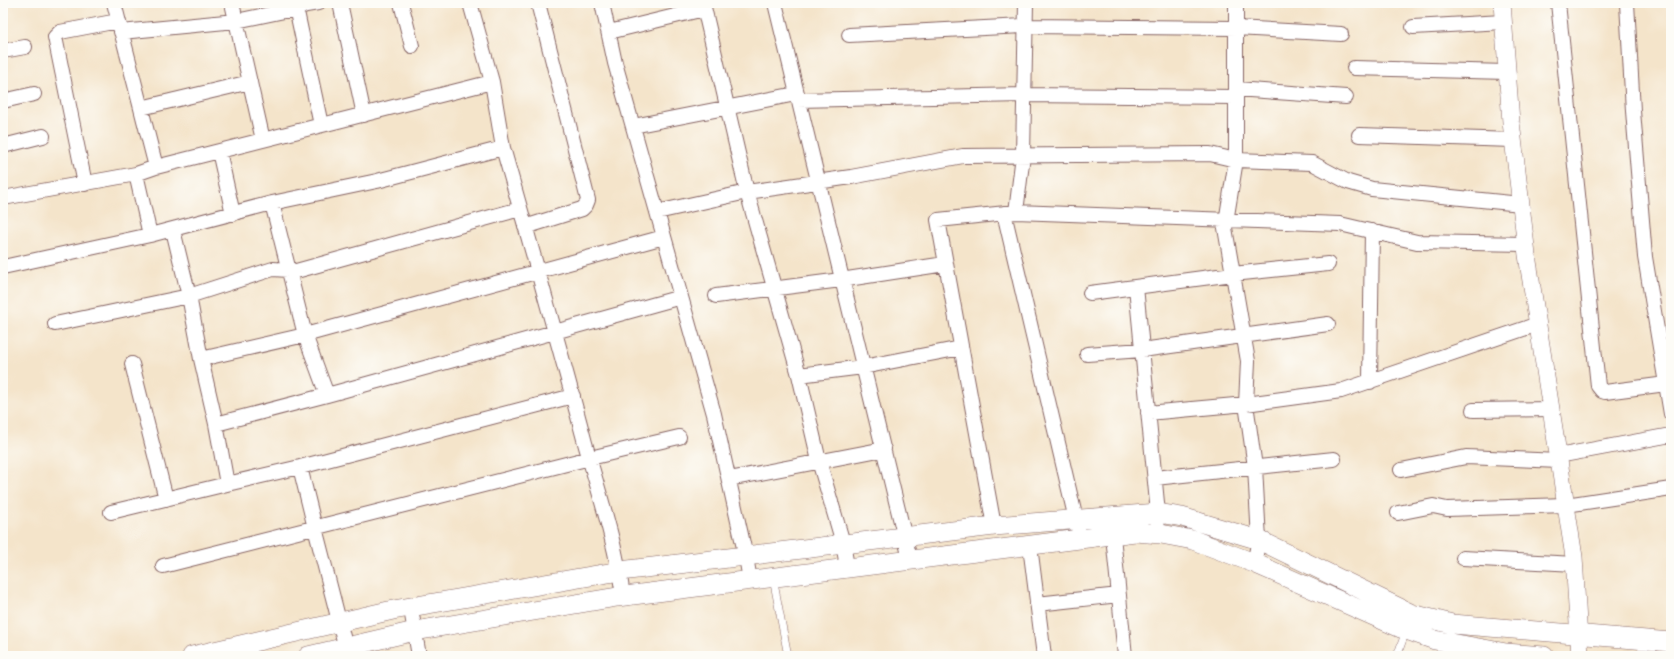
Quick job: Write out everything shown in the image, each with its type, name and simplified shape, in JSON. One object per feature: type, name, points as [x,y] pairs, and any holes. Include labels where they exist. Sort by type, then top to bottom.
[{"type":"main road","points":[[192,656],[250,650],[339,622],[393,610],[620,572],[973,528],[1158,513],[1182,517],[1259,540],[1409,622],[1435,640],[1506,654],[1544,656]]},
{"type":"main road","points":[[973,528],[977,551]]},
{"type":"main road","points":[[308,656],[348,652],[415,631],[623,596],[1136,532],[1193,540],[1409,622],[1452,624],[1579,636],[1671,642]]},
{"type":"main road","points":[[542,584],[547,608]]},
{"type":"street","points":[[114,3],[156,167]]},
{"type":"street","points":[[232,3],[263,140]]},
{"type":"street","points":[[85,184],[55,37],[60,32],[120,26],[236,21],[293,10],[306,5],[318,3]]},
{"type":"street","points":[[340,3],[364,115]]},
{"type":"street","points":[[401,3],[412,46]]},
{"type":"street","points":[[470,3],[492,82],[503,148],[556,332],[590,458],[620,572],[623,596]]},
{"type":"street","points":[[526,227],[582,209],[588,200],[538,3]]},
{"type":"street","points":[[602,3],[633,126],[714,414],[750,580]]},
{"type":"street","points":[[775,3],[841,280],[906,536],[910,559]]},
{"type":"street","points":[[1026,3],[1023,155],[1010,212],[1080,539]]},
{"type":"street","points":[[1236,3],[1236,160],[1225,228],[1248,362],[1246,404],[1255,467],[1259,540],[1254,563]]},
{"type":"street","points":[[1502,3],[1513,140],[1526,244],[1574,564],[1580,656]]},
{"type":"street","points":[[1558,3],[1598,386],[1602,392],[1605,392],[1666,384]]},
{"type":"street","points":[[1627,3],[1633,111],[1645,257],[1671,414]]},
{"type":"street","points":[[609,32],[704,6],[747,192],[798,375],[818,461],[843,543],[847,567]]},
{"type":"street","points":[[293,10],[297,12],[299,16],[321,125]]},
{"type":"street","points":[[1413,27],[1503,22]]},
{"type":"street","points":[[849,35],[1025,26],[1236,28],[1341,34]]},
{"type":"street","points":[[3,51],[24,47]]},
{"type":"street","points":[[1354,68],[1507,72]]},
{"type":"street","points":[[141,108],[250,82]]},
{"type":"street","points":[[3,198],[136,174],[156,167],[492,82]]},
{"type":"street","points":[[633,126],[727,107],[797,97],[1236,93],[1346,97]]},
{"type":"street","points":[[3,101],[34,94]]},
{"type":"street","points":[[1359,135],[1513,140]]},
{"type":"street","points":[[3,146],[43,136]]},
{"type":"street","points":[[3,267],[173,230],[272,203],[377,181],[503,148]]},
{"type":"street","points":[[219,151],[233,214]]},
{"type":"street","points":[[657,212],[747,192],[817,182],[963,156],[1023,155],[1210,154],[1236,160],[1312,163],[1348,182],[1372,189],[1521,204]]},
{"type":"street","points":[[136,174],[150,235]]},
{"type":"street","points":[[272,203],[305,335],[327,395]]},
{"type":"street","points":[[55,324],[189,296],[274,269],[289,271],[520,209]]},
{"type":"street","points":[[994,526],[938,220],[1010,212],[1340,224],[1417,242],[1526,244]]},
{"type":"street","points":[[173,230],[189,296],[227,484]]},
{"type":"street","points":[[1370,382],[1372,231]]},
{"type":"street","points":[[201,359],[305,335],[664,237]]},
{"type":"street","points":[[716,296],[841,280],[945,264]]},
{"type":"street","points":[[1090,294],[1233,274],[1328,264]]},
{"type":"street","points":[[1136,287],[1158,513],[1157,534]]},
{"type":"street","points":[[216,424],[327,395],[681,297]]},
{"type":"street","points":[[1087,354],[1142,350],[1328,324]]},
{"type":"street","points":[[1148,413],[1246,404],[1341,391],[1538,324]]},
{"type":"street","points":[[798,375],[863,367],[961,348]]},
{"type":"street","points":[[132,364],[166,499]]},
{"type":"street","points":[[112,512],[300,467],[573,396]]},
{"type":"street","points":[[1474,410],[1551,409]]},
{"type":"street","points":[[1401,470],[1466,457],[1558,458],[1671,435]]},
{"type":"street","points":[[163,566],[590,458],[679,437]]},
{"type":"street","points":[[729,479],[884,449]]},
{"type":"street","points":[[1155,478],[1334,459]]},
{"type":"street","points":[[300,467],[348,652]]},
{"type":"street","points":[[1398,513],[1433,506],[1448,509],[1566,505],[1671,489]]},
{"type":"street","points":[[1113,536],[1125,656]]},
{"type":"street","points":[[1030,546],[1044,656]]},
{"type":"street","points":[[1463,558],[1574,564]]},
{"type":"street","points":[[1037,604],[1119,595]]},
{"type":"street","points":[[411,608],[419,656]]},
{"type":"lane","points":[[773,577],[788,656]]},
{"type":"lane","points":[[1397,656],[1409,622]]}]
